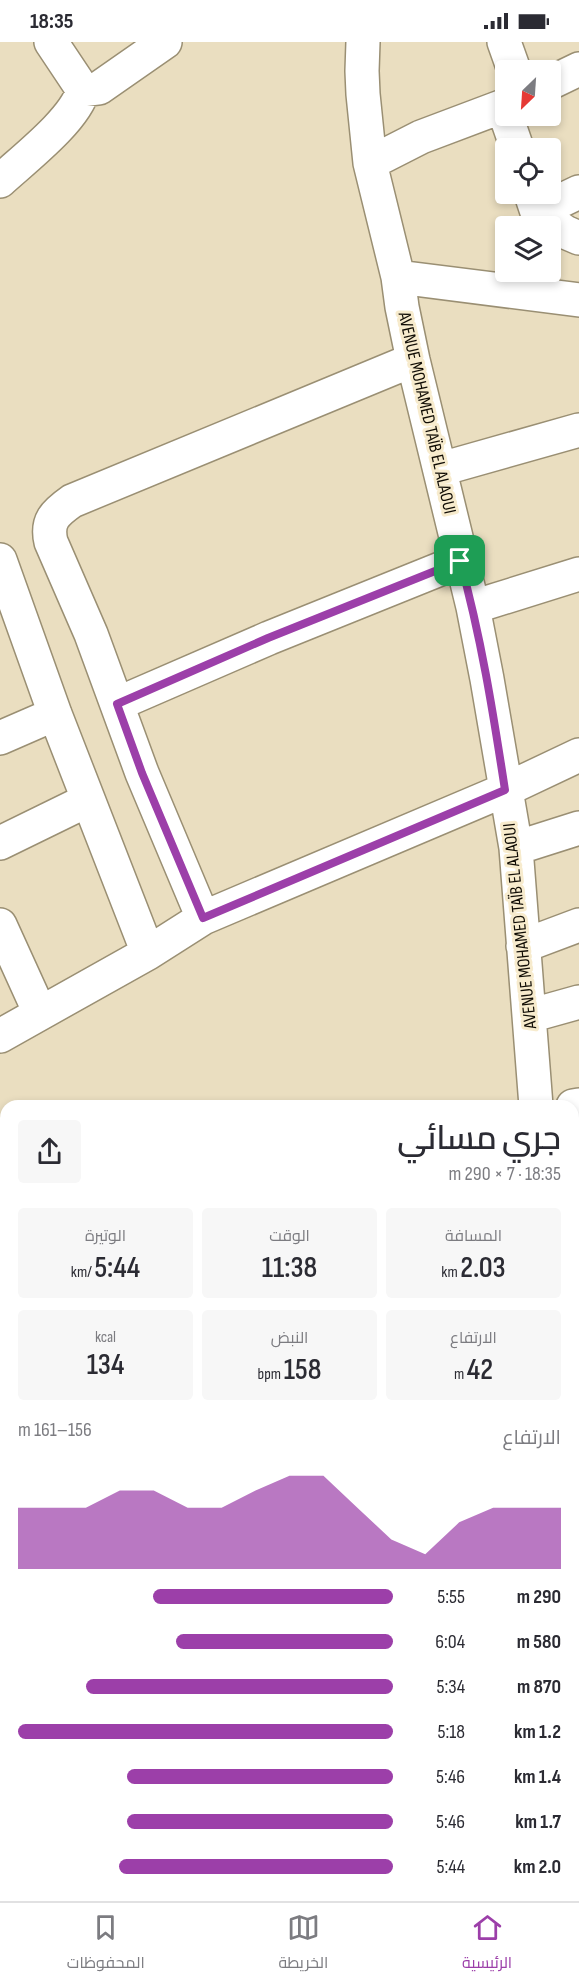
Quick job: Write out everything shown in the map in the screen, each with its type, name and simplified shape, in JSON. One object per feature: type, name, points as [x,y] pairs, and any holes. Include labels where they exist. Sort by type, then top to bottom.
[{"type":"street","points":[[0,181],[50,136],[70,112],[84,90],[99,88],[165,42]]},
{"type":"street","name":"AVENUE MOHAMED TAÏB EL ALAOUI","points":[[363,42],[363,94],[370,163],[398,277],[413,360],[473,607],[488,679],[516,848],[536,1100]]},
{"type":"street","points":[[504,42],[510,60]]},
{"type":"street","points":[[53,46],[84,90]]},
{"type":"street","points":[[561,78],[579,69]]},
{"type":"street","points":[[370,163],[421,137],[495,113]]},
{"type":"street","points":[[561,196],[579,192]]},
{"type":"street","points":[[535,204],[566,232],[579,238]]},
{"type":"street","points":[[398,277],[579,300]]},
{"type":"street","points":[[203,918],[142,773],[91,634],[51,542],[48,533],[50,524],[55,515],[72,501],[413,360]]},
{"type":"street","points":[[441,469],[579,430]]},
{"type":"street","points":[[0,560],[13,635],[55,714],[148,953]]},
{"type":"street","points":[[117,704],[268,638],[460,561]]},
{"type":"street","points":[[473,607],[579,574]]},
{"type":"street","points":[[0,738],[55,714]]},
{"type":"street","points":[[0,1036],[148,953],[203,918],[505,790],[579,754]]},
{"type":"street","points":[[0,843],[88,800]]},
{"type":"street","points":[[516,848],[579,828]]},
{"type":"street","points":[[0,925],[40,1013]]},
{"type":"street","points":[[523,946],[579,925]]},
{"type":"street","points":[[529,1016],[579,1002]]},
{"type":"route","points":[[460,561],[473,607],[488,679],[505,790],[203,918],[142,773],[117,704],[268,638],[460,561]]}]
